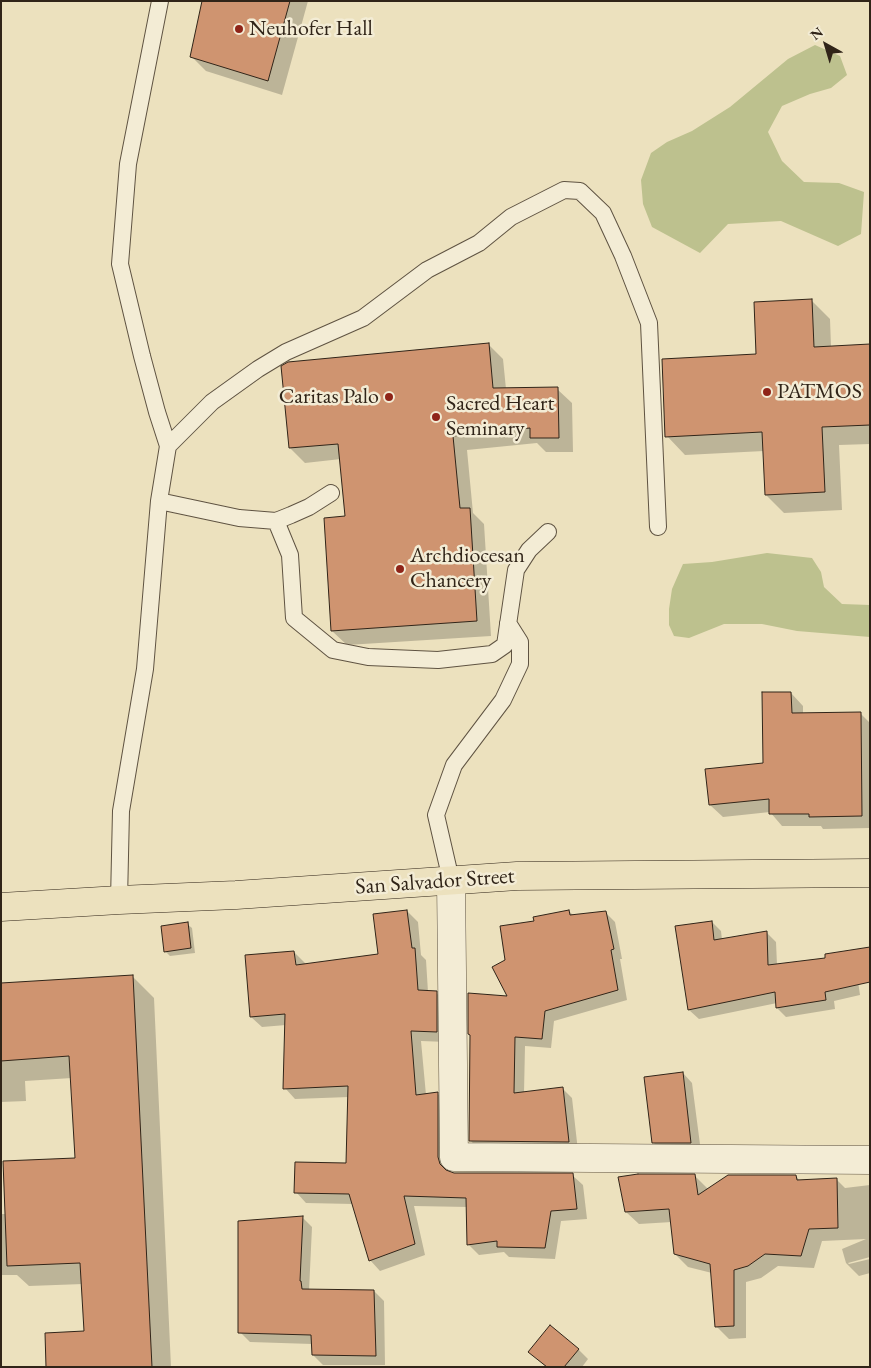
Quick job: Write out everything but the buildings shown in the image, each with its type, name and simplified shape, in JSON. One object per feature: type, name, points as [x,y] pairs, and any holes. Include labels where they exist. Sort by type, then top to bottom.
[{"type":"highway","name":"San Salvador Street","points":[[1,908],[236,895],[517,876],[870,873]]},
{"type":"street","points":[[451,880],[454,1157],[870,1160]]},
{"type":"lane","points":[[119,900],[121,811],[145,669],[158,501],[168,446],[142,356],[120,264],[128,164],[160,1]]},
{"type":"lane","points":[[168,446],[212,402],[286,352],[363,318],[427,270],[479,242],[511,217],[564,190],[580,191],[603,213],[623,256],[649,323],[658,527]]},
{"type":"lane","points":[[158,501],[239,518],[276,520],[292,516],[331,493]]},
{"type":"lane","points":[[276,520],[290,555],[294,618],[333,650],[368,657],[438,660],[492,654],[506,645],[516,570],[529,550],[548,532]]},
{"type":"lane","points":[[451,880],[436,815],[454,765],[503,700],[520,664],[520,642],[508,623]]},
{"type":"green space","points":[[815,45],[840,56],[847,75],[831,88],[810,94],[782,106],[768,132],[782,161],[804,182],[839,183],[864,192],[861,234],[838,246],[781,221],[728,224],[700,253],[652,227],[643,204],[641,180],[651,153],[667,142],[692,131],[730,107],[788,59]]},
{"type":"green space","points":[[767,553],[812,558],[821,572],[824,587],[842,604],[870,605],[870,637],[797,631],[762,624],[724,624],[689,638],[674,636],[669,625],[669,609],[672,589],[683,564],[712,562]]},
{"type":"place","name":"Neuhofer Hall","points":[[239,29]]},
{"type":"place","name":"PATMOS","points":[[767,392]]},
{"type":"place","name":"Caritas Palo","points":[[389,397]]},
{"type":"place","name":"Sacred Heart Seminary","points":[[436,417]]},
{"type":"place","name":"Archdiocesan Chancery","points":[[400,569]]}]
